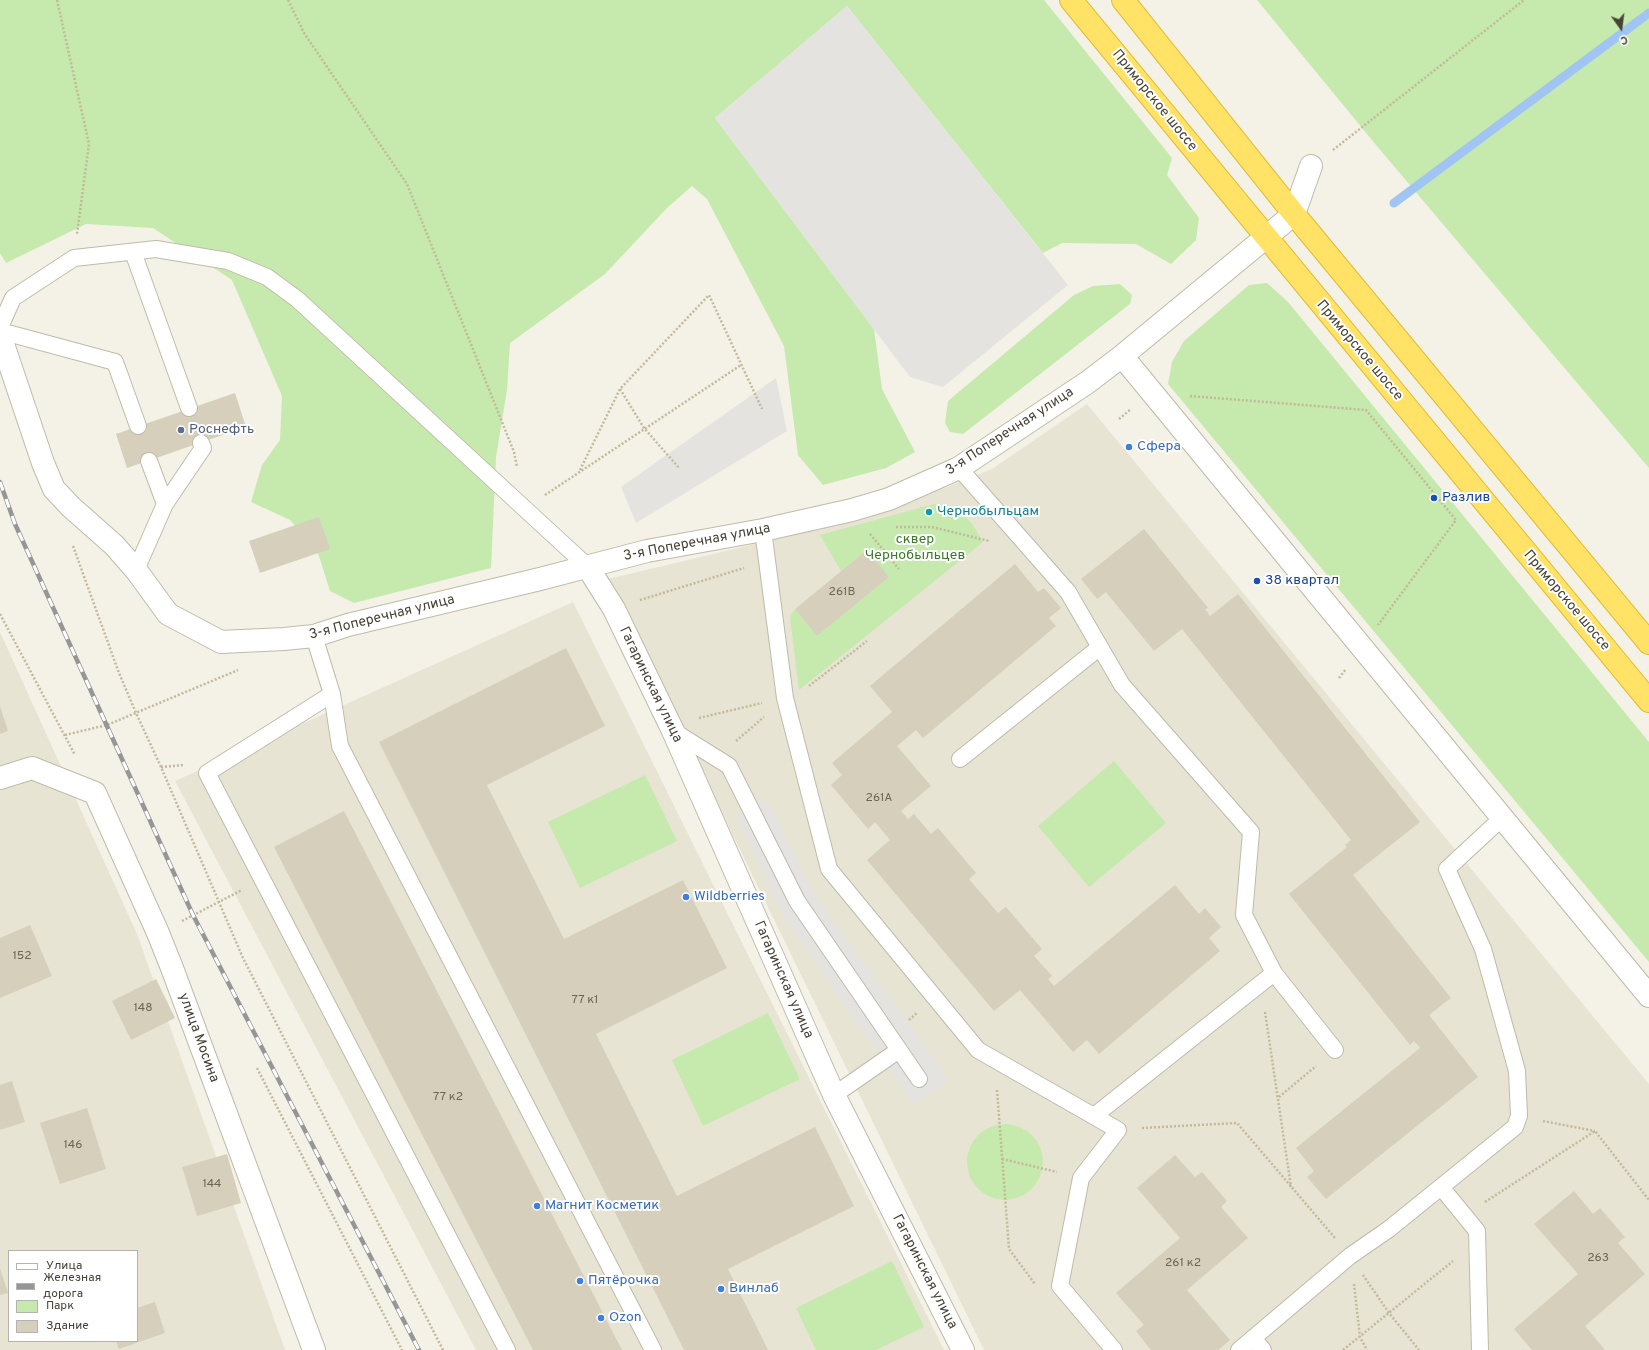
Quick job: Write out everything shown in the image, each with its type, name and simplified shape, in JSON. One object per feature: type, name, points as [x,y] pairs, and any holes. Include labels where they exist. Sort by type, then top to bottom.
[{"type":"highway","name":"Приморское шоссе","points":[[1071,0],[1649,701]]},
{"type":"highway","points":[[1123,0],[1294,214],[1649,643]]},
{"type":"street","name":"3-я Поперечная улица","points":[[0,335],[42,463],[54,489],[71,507],[114,545],[136,570],[168,614],[221,642],[314,636],[348,625],[540,579],[647,551],[763,530],[852,510],[889,499],[959,468],[1088,382],[1122,356],[1294,214],[1311,166]]},
{"type":"street","points":[[1122,356],[1649,996]]},
{"type":"street","name":"Гагаринская улица","points":[[587,566],[614,609],[671,728],[834,1095],[963,1350]]},
{"type":"street","points":[[0,778],[32,768],[95,793]]},
{"type":"street","name":"улица Мосина","points":[[95,793],[158,933],[314,1350]]},
{"type":"lane","points":[[0,326],[13,298],[74,258],[156,249],[228,260],[267,276],[297,299],[587,566]]},
{"type":"lane","points":[[133,252],[189,408]]},
{"type":"lane","points":[[0,330],[115,362],[138,426]]},
{"type":"lane","points":[[136,570],[165,504],[203,448],[201,443]]},
{"type":"lane","points":[[149,461],[165,504]]},
{"type":"lane","points":[[959,468],[1068,592],[1122,685],[1251,832],[1244,915],[1274,973],[1335,1050]]},
{"type":"lane","points":[[763,530],[785,698],[829,869],[978,1050],[1118,1130],[1081,1178],[1060,1286],[1114,1350]]},
{"type":"lane","points":[[314,636],[332,694],[340,746],[653,1350]]},
{"type":"lane","points":[[960,759],[1100,647]]},
{"type":"lane","points":[[332,694],[207,773],[507,1350]]},
{"type":"lane","points":[[671,728],[729,766],[797,901],[919,1079]]},
{"type":"lane","points":[[1239,1350],[1350,1256],[1389,1229],[1515,1127],[1519,1116],[1517,1072],[1483,949],[1447,869],[1502,818]]},
{"type":"lane","points":[[1094,1116],[1274,973]]},
{"type":"lane","points":[[834,1095],[899,1050]]},
{"type":"lane","points":[[1441,1188],[1478,1231],[1480,1350]]},
{"type":"lane","points":[[1252,1338],[1263,1350]]},
{"type":"path","points":[[56,0],[89,144],[74,258]]},
{"type":"path","points":[[288,0],[304,33],[407,184],[514,452],[525,509],[644,428],[741,365]]},
{"type":"path","points":[[1311,166],[1524,0]]},
{"type":"path","points":[[579,472],[620,389],[709,295],[762,410]]},
{"type":"path","points":[[620,389],[644,428],[679,468]]},
{"type":"path","points":[[1119,419],[1152,392],[1366,410],[1456,520],[1398,598]]},
{"type":"path","points":[[852,510],[899,569]]},
{"type":"path","points":[[73,546],[119,673],[243,958],[443,1350]]},
{"type":"path","points":[[0,614],[95,793]]},
{"type":"path","points":[[671,728],[797,696],[867,641]]},
{"type":"path","points":[[717,758],[785,698]]},
{"type":"path","points":[[65,735],[107,725],[136,713]]},
{"type":"path","points":[[161,767],[187,764]]},
{"type":"path","points":[[158,933],[246,888]]},
{"type":"path","points":[[1261,983],[1292,1187]]},
{"type":"path","points":[[1278,1097],[1335,1050]]},
{"type":"path","points":[[994,1060],[1009,1249],[1037,1287]]},
{"type":"path","points":[[257,1068],[402,1350]]},
{"type":"path","points":[[1519,1116],[1595,1131],[1649,1200]]},
{"type":"path","points":[[1118,1130],[1237,1123],[1350,1256],[1389,1313],[1419,1350]]},
{"type":"path","points":[[1464,1216],[1595,1131]]},
{"type":"path","points":[[1002,1159],[1081,1178]]},
{"type":"path","points":[[1343,1350],[1477,1242]]},
{"type":"path","points":[[1350,1256],[1360,1337],[1367,1350]]},
{"type":"shaded area","points":[[847,6],[1068,285],[943,387],[910,377],[715,118]]},
{"type":"shaded area","points":[[776,378],[787,431],[636,523],[621,487]]},
{"type":"shaded area","points":[[1087,404],[1649,1084],[1649,1350],[984,1350],[608,579],[843,523],[907,503],[992,469]]},
{"type":"shaded area","points":[[573,602],[944,1350],[476,1350],[175,781]]},
{"type":"shaded area","points":[[0,632],[137,934],[285,1350],[0,1350]]},
{"type":"shaded area","points":[[767,798],[816,896],[949,1080],[914,1105],[783,916],[735,815]]},
{"type":"green space","points":[[0,0],[1044,0],[1172,158],[1167,175],[1199,218],[1196,240],[1171,264],[1136,244],[1062,243],[1043,253],[847,6],[715,118],[874,329],[882,389],[915,452],[886,468],[823,485],[798,455],[784,346],[707,199],[692,186],[667,208],[605,274],[510,343],[507,390],[496,457],[491,568],[354,603],[330,591],[318,553],[290,520],[251,502],[262,465],[280,440],[282,396],[232,280],[153,228],[86,224],[6,263],[0,253]]},
{"type":"green space","points":[[1257,0],[1649,0],[1649,468],[1376,145]]},
{"type":"green space","points":[[1267,283],[1288,302],[1649,742],[1649,962],[1168,384],[1172,362],[1184,341],[1249,285]]},
{"type":"green space","points":[[1120,284],[1132,295],[1130,304],[963,434],[950,432],[945,423],[948,401],[1074,295],[1093,286]]},
{"type":"green space","name":"сквер Чернобыльцев","points":[[934,504],[945,504],[961,512],[973,525],[983,542],[799,690],[790,617],[795,609],[817,636],[889,577],[867,550],[841,571],[820,535]]},
{"type":"green space","points":[[1114,761],[1166,823],[1089,887],[1038,826]]},
{"type":"green space","points":[[645,775],[677,841],[580,888],[548,822]]},
{"type":"green space","points":[[768,1013],[800,1079],[703,1126],[672,1060]]},
{"type":"green space","points":[[998,1124],[1012,1124],[1026,1130],[1037,1141],[1043,1155],[1043,1169],[1040,1177],[1032,1189],[1026,1194],[1012,1200],[998,1200],[984,1194],[973,1183],[967,1169],[967,1155],[973,1141],[984,1130]]},
{"type":"green space","points":[[892,1261],[924,1327],[876,1350],[816,1350],[796,1308]]},
{"type":"building","name":"Роснефть","points":[[235,393],[246,427],[127,468],[116,434]]},
{"type":"building","points":[[319,517],[330,549],[260,573],[249,541]]},
{"type":"building","points":[[1144,529],[1208,608],[1205,609],[1210,616],[1238,594],[1420,822],[1353,875],[1451,998],[1429,1015],[1478,1077],[1326,1199],[1307,1177],[1314,1171],[1296,1148],[1420,1048],[1414,1041],[1410,1045],[1289,894],[1347,847],[1345,845],[1351,840],[1182,629],[1154,651],[1106,592],[1097,599],[1081,579]]},
{"type":"building","points":[[867,550],[889,577],[817,636],[795,609]]},
{"type":"building","points":[[1015,564],[1038,592],[1044,588],[1061,608],[1049,618],[1056,626],[923,738],[916,730],[897,746],[931,786],[901,811],[908,819],[914,814],[931,834],[938,828],[976,873],[969,879],[998,913],[1006,907],[1042,949],[1034,956],[1052,976],[1048,979],[1054,986],[1175,885],[1199,914],[1205,908],[1221,927],[1209,938],[1220,951],[1099,1054],[1087,1040],[1073,1052],[1020,990],[994,1011],[867,860],[890,840],[875,822],[868,829],[831,785],[842,775],[832,763],[892,712],[870,686]]},
{"type":"building","points":[[566,648],[605,726],[487,785],[564,939],[683,880],[727,968],[596,1034],[677,1196],[815,1127],[854,1206],[728,1269],[768,1350],[684,1350],[379,742]]},
{"type":"building","points":[[0,706],[8,731],[0,734]]},
{"type":"building","points":[[344,811],[622,1350],[533,1350],[274,847]]},
{"type":"building","points":[[30,925],[52,976],[0,998],[0,938]]},
{"type":"building","points":[[156,979],[175,1018],[131,1040],[112,1001]]},
{"type":"building","points":[[12,1081],[25,1122],[0,1130],[0,1085]]},
{"type":"building","points":[[87,1108],[106,1169],[60,1184],[40,1123]]},
{"type":"building","points":[[227,1154],[241,1203],[197,1216],[182,1167]]},
{"type":"building","points":[[1175,1155],[1195,1177],[1202,1172],[1227,1201],[1221,1207],[1248,1238],[1187,1290],[1230,1340],[1218,1350],[1151,1350],[1136,1331],[1144,1325],[1116,1293],[1180,1238],[1137,1188]]},
{"type":"building","points":[[1574,1191],[1593,1214],[1600,1208],[1625,1237],[1618,1243],[1645,1274],[1585,1326],[1605,1350],[1532,1350],[1514,1329],[1578,1274],[1534,1224]]},
{"type":"building","points":[[0,1268],[8,1293],[0,1295]]},
{"type":"building","points":[[155,1302],[165,1333],[119,1349],[116,1342],[138,1342],[138,1308]]},
{"type":"waterway","points":[[1394,203],[1649,13]]},
{"type":"railway","points":[[0,482],[15,524],[193,915],[419,1350]]},
{"type":"place","name":"Роснефть","points":[[181,430]]},
{"type":"place","name":"Сфера","points":[[1129,447]]},
{"type":"place","name":"Разлив","points":[[1434,498]]},
{"type":"place","name":"Чернобыльцам","points":[[929,512]]},
{"type":"place","name":"38 квартал","points":[[1257,581]]},
{"type":"place","name":"Wildberries","points":[[686,897]]},
{"type":"place","name":"Магнит Косметик","points":[[537,1206]]},
{"type":"place","name":"Пятёрочка","points":[[580,1281]]},
{"type":"place","name":"Винлаб","points":[[721,1289]]},
{"type":"place","name":"Ozon","points":[[601,1318]]}]
